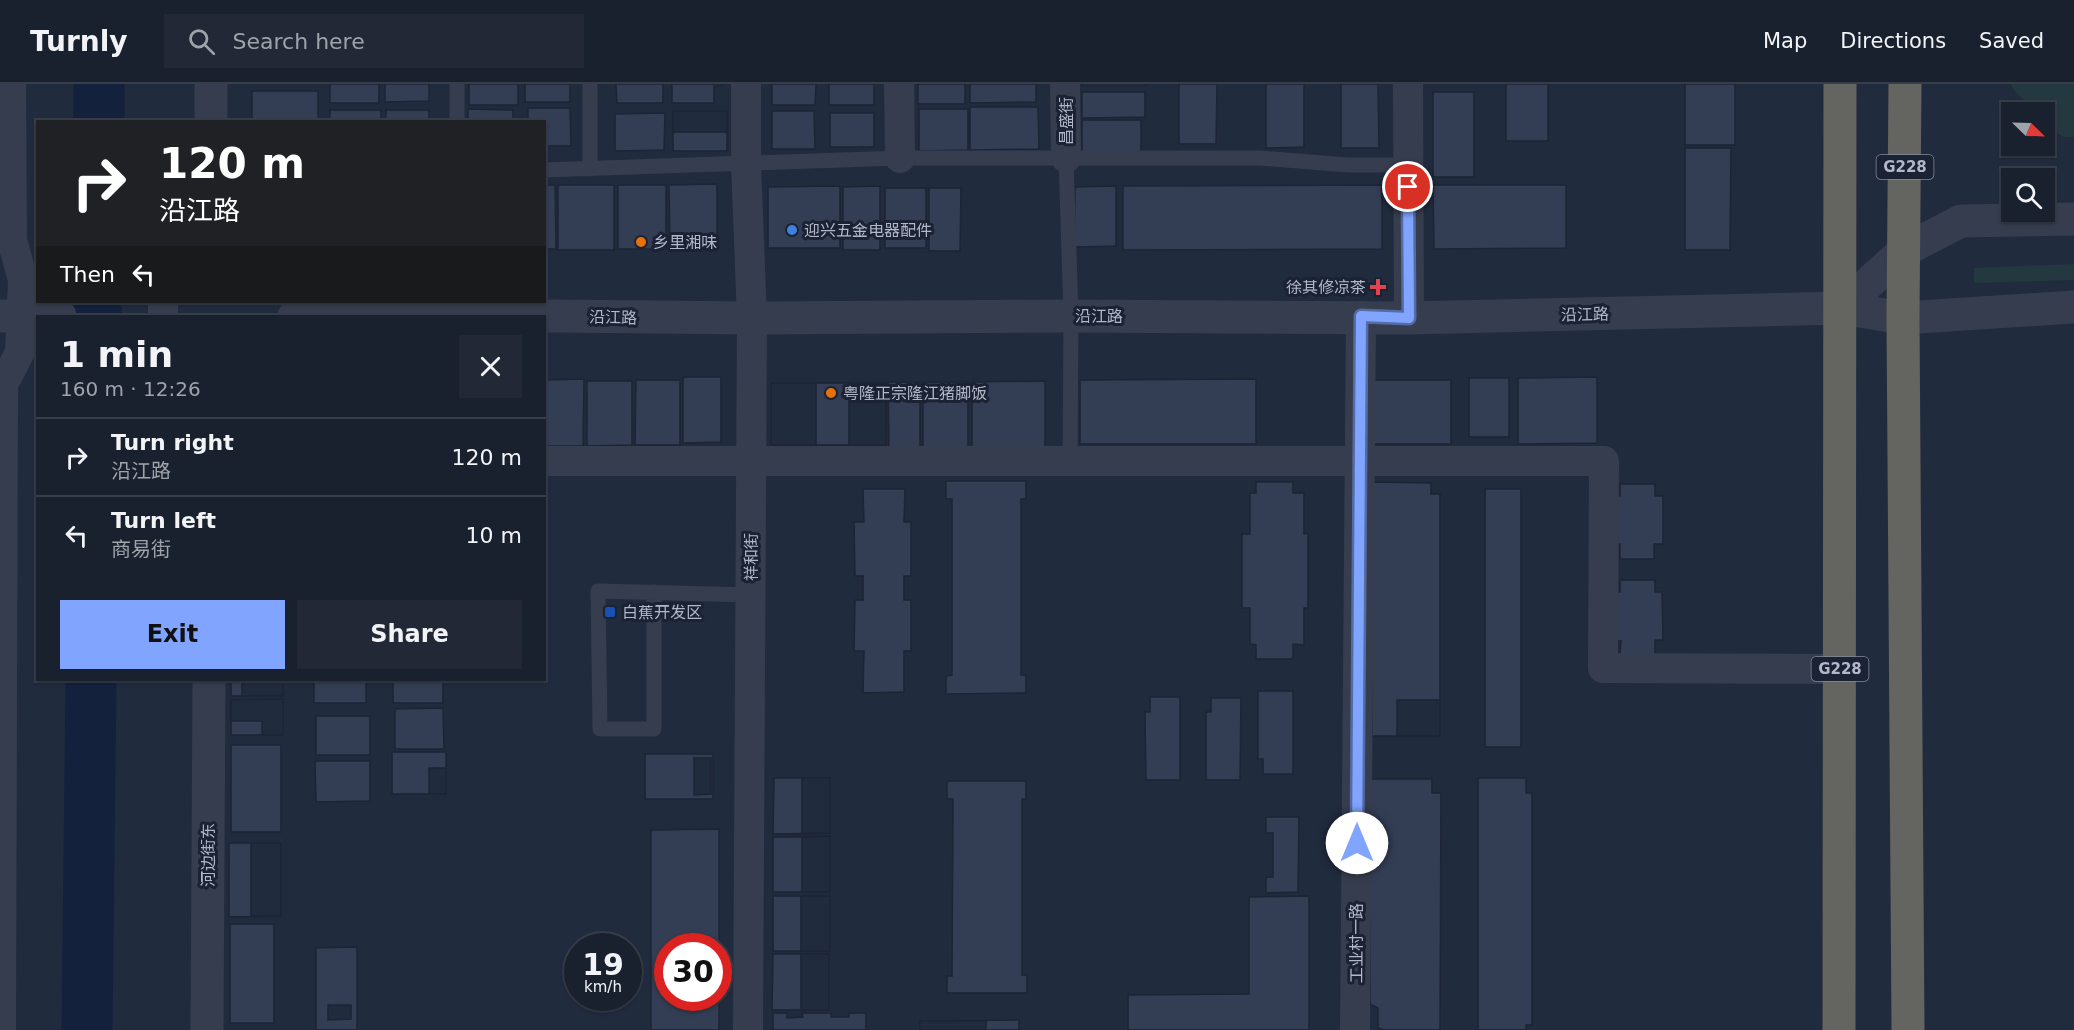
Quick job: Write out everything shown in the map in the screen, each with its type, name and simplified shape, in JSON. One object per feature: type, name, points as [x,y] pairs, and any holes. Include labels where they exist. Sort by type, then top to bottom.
[{"type":"highway","name":"G228","points":[[1839,1030],[1840,84]]},
{"type":"highway","name":"G228","points":[[1905,84],[1903,318],[1908,1030]]},
{"type":"street","points":[[1,1030],[3,385],[20,352],[23,280],[12,240],[11,84]]},
{"type":"street","points":[[211,84],[211,120]]},
{"type":"street","name":"祥和街","points":[[746,84],[746,164],[752,318],[748,1030]]},
{"type":"street","points":[[899,84],[900,158]]},
{"type":"street","name":"昌盛街","points":[[1065,84],[1066,158]]},
{"type":"street","points":[[1408,84],[1409,318]]},
{"type":"street","points":[[1840,308],[1905,250],[1961,221],[2074,219]]},
{"type":"street","name":"沿江路","points":[[338,315],[470,312],[752,318],[1361,316],[1409,318],[1840,308],[1903,318],[2074,307]]},
{"type":"street","points":[[0,316],[36,316]]},
{"type":"street","name":"工业村一路","points":[[1355,1030],[1361,316]]},
{"type":"street","points":[[546,461],[1604,461],[1603,668],[1840,669]]},
{"type":"street","name":"河边街东","points":[[207,1030],[209,681]]},
{"type":"lane","points":[[457,84],[457,120]]},
{"type":"lane","points":[[590,84],[590,169]]},
{"type":"lane","points":[[546,170],[900,158],[1260,158],[1348,165],[1408,165]]},
{"type":"lane","points":[[1066,158],[1071,316],[1070,462]]},
{"type":"lane","points":[[654,592],[654,729],[600,729],[598,591],[654,592],[751,595]]},
{"type":"green space","points":[[2011,84],[2074,84],[2074,137],[2062,136],[2055,131],[2055,102],[2029,102],[2013,89]]},
{"type":"green space","points":[[2074,264],[2074,280],[1974,283],[1974,268]]},
{"type":"building","points":[[330,84],[379,84],[379,103],[330,103]]},
{"type":"building","points":[[385,84],[429,84],[429,101],[385,102]]},
{"type":"building","points":[[469,84],[518,84],[518,105],[469,105]]},
{"type":"building","points":[[525,84],[570,84],[570,102],[525,102]]},
{"type":"building","points":[[616,84],[663,84],[663,103],[617,103]]},
{"type":"building","points":[[672,84],[722,84],[722,86],[714,86],[714,103],[672,103]]},
{"type":"building","points":[[772,84],[816,84],[815,105],[772,105]]},
{"type":"building","points":[[829,84],[874,84],[874,105],[829,105]]},
{"type":"building","points":[[918,84],[965,84],[965,104],[918,104]]},
{"type":"building","points":[[970,84],[1036,84],[1036,102],[970,103]]},
{"type":"building","points":[[1082,84],[1146,84],[1146,86],[1082,86]]},
{"type":"building","points":[[1179,84],[1217,84],[1216,144],[1179,144]]},
{"type":"building","points":[[1266,84],[1304,84],[1304,147],[1266,148]]},
{"type":"building","points":[[1341,84],[1378,84],[1379,148],[1341,148]]},
{"type":"building","points":[[1506,84],[1548,84],[1548,141],[1506,141]]},
{"type":"building","points":[[1685,84],[1735,84],[1735,145],[1685,145]]},
{"type":"building","points":[[252,91],[318,91],[318,120],[252,120]]},
{"type":"building","points":[[1082,92],[1145,92],[1145,117],[1082,118]]},
{"type":"building","points":[[1433,92],[1474,92],[1474,177],[1433,177]]},
{"type":"building","points":[[970,107],[1038,107],[1039,149],[970,150]]},
{"type":"building","points":[[528,108],[570,108],[571,146],[546,146],[546,120],[528,120]]},
{"type":"building","points":[[468,109],[513,110],[513,120],[468,120]]},
{"type":"building","points":[[919,109],[968,109],[968,150],[919,151]]},
{"type":"building","points":[[330,110],[381,110],[381,120],[330,120]]},
{"type":"building","points":[[386,110],[429,110],[429,120],[386,120]]},
{"type":"building","points":[[673,111],[727,111],[727,132],[673,132]]},
{"type":"building","points":[[673,111],[727,111],[727,151],[673,151]]},
{"type":"building","points":[[772,111],[814,111],[815,149],[772,149]]},
{"type":"building","points":[[665,113],[664,150],[615,151],[615,114]]},
{"type":"building","points":[[830,113],[874,113],[874,147],[830,147]]},
{"type":"building","points":[[1082,120],[1141,120],[1141,152],[1082,152]]},
{"type":"building","points":[[1685,148],[1731,148],[1730,250],[1685,250]]},
{"type":"building","points":[[717,184],[717,249],[670,249],[669,185]]},
{"type":"building","points":[[546,185],[555,185],[556,249],[546,249]]},
{"type":"building","points":[[558,185],[614,185],[614,250],[558,250]]},
{"type":"building","points":[[618,185],[666,185],[666,249],[618,249]]},
{"type":"building","points":[[1382,185],[1382,249],[1123,250],[1123,186]]},
{"type":"building","points":[[1433,185],[1566,185],[1566,248],[1434,249]]},
{"type":"building","points":[[840,186],[840,248],[768,248],[768,187]]},
{"type":"building","points":[[880,186],[880,250],[843,250],[843,187]]},
{"type":"building","points":[[1116,186],[1116,246],[1074,247],[1075,187]]},
{"type":"building","points":[[885,188],[926,188],[926,248],[885,248]]},
{"type":"building","points":[[929,188],[961,188],[960,251],[929,251]]},
{"type":"building","points":[[683,377],[721,377],[721,442],[683,443]]},
{"type":"building","points":[[1597,377],[1597,443],[1518,444],[1518,378]]},
{"type":"building","points":[[1469,378],[1509,378],[1509,437],[1469,437]]},
{"type":"building","points":[[584,379],[583,446],[546,446],[546,380]]},
{"type":"building","points":[[1256,379],[1256,444],[1080,444],[1080,380]]},
{"type":"building","points":[[636,380],[680,380],[680,445],[635,445]]},
{"type":"building","points":[[1362,380],[1451,380],[1451,444],[1362,444]]},
{"type":"building","points":[[587,381],[632,381],[632,445],[587,446]]},
{"type":"building","points":[[1045,381],[1045,447],[972,447],[972,382]]},
{"type":"building","points":[[888,382],[920,382],[920,447],[889,448]]},
{"type":"building","points":[[923,382],[968,382],[968,449],[923,449]]},
{"type":"building","points":[[771,383],[816,383],[816,446],[771,445]]},
{"type":"building","points":[[771,383],[886,383],[886,445],[771,445]]},
{"type":"building","points":[[849,383],[886,383],[886,445],[849,445]]},
{"type":"building","points":[[946,481],[1026,481],[1026,499],[1021,499],[1021,675],[1026,675],[1026,693],[946,694],[946,676],[952,675],[952,499],[946,499]]},
{"type":"building","points":[[1256,482],[1293,482],[1293,493],[1304,493],[1304,534],[1308,533],[1308,608],[1304,608],[1304,645],[1293,644],[1293,659],[1256,659],[1256,645],[1250,644],[1250,608],[1242,608],[1242,534],[1250,534],[1250,493],[1256,493]]},
{"type":"building","points":[[1371,482],[1431,483],[1431,494],[1440,494],[1440,736],[1372,736]]},
{"type":"building","points":[[1620,484],[1655,484],[1655,496],[1663,496],[1663,544],[1654,544],[1654,559],[1620,559],[1620,544],[1611,544],[1610,496],[1620,496]]},
{"type":"building","points":[[863,489],[905,489],[904,522],[911,522],[911,576],[904,576],[904,600],[911,600],[911,651],[904,651],[904,692],[863,693],[864,651],[854,651],[855,600],[863,600],[863,576],[855,576],[854,522],[864,522]]},
{"type":"building","points":[[1485,489],[1521,489],[1521,747],[1485,747]]},
{"type":"building","points":[[1620,580],[1655,580],[1655,592],[1662,592],[1663,640],[1655,640],[1655,655],[1620,655],[1621,641],[1610,641],[1611,592],[1620,592]]},
{"type":"building","points":[[231,681],[283,681],[283,696],[231,696]]},
{"type":"building","points":[[242,681],[283,681],[283,696],[242,696]]},
{"type":"building","points":[[314,681],[366,681],[366,703],[314,703]]},
{"type":"building","points":[[393,681],[443,681],[443,703],[393,703]]},
{"type":"building","points":[[1258,691],[1293,691],[1293,774],[1263,774],[1263,759],[1258,759]]},
{"type":"building","points":[[1150,697],[1180,697],[1180,780],[1146,780],[1145,712],[1150,712]]},
{"type":"building","points":[[1211,698],[1241,698],[1240,780],[1206,780],[1206,712],[1211,712]]},
{"type":"building","points":[[283,699],[283,735],[262,735],[262,721],[231,721],[231,700]]},
{"type":"building","points":[[283,699],[283,735],[231,735],[231,700]]},
{"type":"building","points":[[1397,700],[1440,700],[1440,736],[1397,736]]},
{"type":"building","points":[[443,708],[444,749],[395,749],[395,709]]},
{"type":"building","points":[[316,716],[370,716],[370,755],[316,755]]},
{"type":"building","points":[[231,745],[281,745],[281,832],[231,832]]},
{"type":"building","points":[[392,752],[446,752],[446,794],[392,794]]},
{"type":"building","points":[[645,754],[713,754],[713,799],[645,799]]},
{"type":"building","points":[[694,758],[711,758],[711,794],[694,795]]},
{"type":"building","points":[[315,761],[370,761],[370,801],[316,802]]},
{"type":"building","points":[[429,768],[446,768],[446,794],[429,794]]},
{"type":"building","points":[[774,778],[830,778],[830,833],[773,834]]},
{"type":"building","points":[[802,778],[830,778],[830,833],[802,834]]},
{"type":"building","points":[[1478,778],[1526,778],[1526,793],[1532,793],[1532,1025],[1526,1025],[1526,1030],[1478,1030]]},
{"type":"building","points":[[1370,779],[1432,779],[1432,793],[1441,793],[1440,1030],[1384,1030],[1378,1028],[1378,1008],[1370,1004]]},
{"type":"building","points":[[947,781],[1026,781],[1026,799],[1022,799],[1022,975],[1027,975],[1027,993],[947,993],[947,976],[952,976],[953,799],[947,799]]},
{"type":"building","points":[[1266,817],[1299,817],[1298,892],[1266,893],[1266,877],[1273,877],[1273,833],[1266,833]]},
{"type":"building","points":[[719,829],[719,933],[654,933],[654,1011],[719,1011],[719,1030],[651,1030],[651,830]]},
{"type":"building","points":[[830,836],[830,892],[773,892],[773,837]]},
{"type":"building","points":[[830,836],[830,892],[802,892],[802,837]]},
{"type":"building","points":[[229,843],[281,843],[281,916],[229,917]]},
{"type":"building","points":[[251,843],[281,843],[281,916],[251,916]]},
{"type":"building","points":[[773,896],[830,896],[830,951],[773,951]]},
{"type":"building","points":[[801,896],[830,896],[830,951],[801,951]]},
{"type":"building","points":[[1309,896],[1309,1030],[1128,1030],[1128,995],[1249,994],[1249,897]]},
{"type":"building","points":[[230,924],[274,924],[274,1023],[230,1023]]},
{"type":"building","points":[[357,947],[357,1030],[316,1030],[316,948]]},
{"type":"building","points":[[773,954],[829,954],[829,1010],[772,1010]]},
{"type":"building","points":[[801,954],[829,954],[829,1010],[801,1010]]},
{"type":"building","points":[[328,1005],[351,1005],[351,1019],[328,1020]]},
{"type":"building","points":[[773,1013],[787,1013],[787,1018],[803,1017],[802,1013],[831,1013],[831,1017],[849,1017],[849,1013],[866,1013],[866,1030],[773,1030]]},
{"type":"building","points":[[1019,1020],[1019,1030],[920,1030],[920,1021]]},
{"type":"building","points":[[920,1021],[986,1021],[986,1030],[920,1030]]},
{"type":"waterway","points":[[99,84],[99,120]]},
{"type":"waterway","points":[[96,303],[96,315]]},
{"type":"waterway","points":[[87,1030],[91,681]]},
{"type":"place","name":"迎兴五金电器配件","points":[[792,230]]},
{"type":"place","name":"乡里湘味","points":[[641,242]]},
{"type":"place","name":"徐其修凉茶","points":[[1378,287]]},
{"type":"place","name":"粤隆正宗隆江猪脚饭","points":[[831,393]]},
{"type":"place","name":"白蕉开发区","points":[[610,612]]},
{"type":"route","points":[[1357,843],[1361,316],[1409,318],[1408,187]]}]
